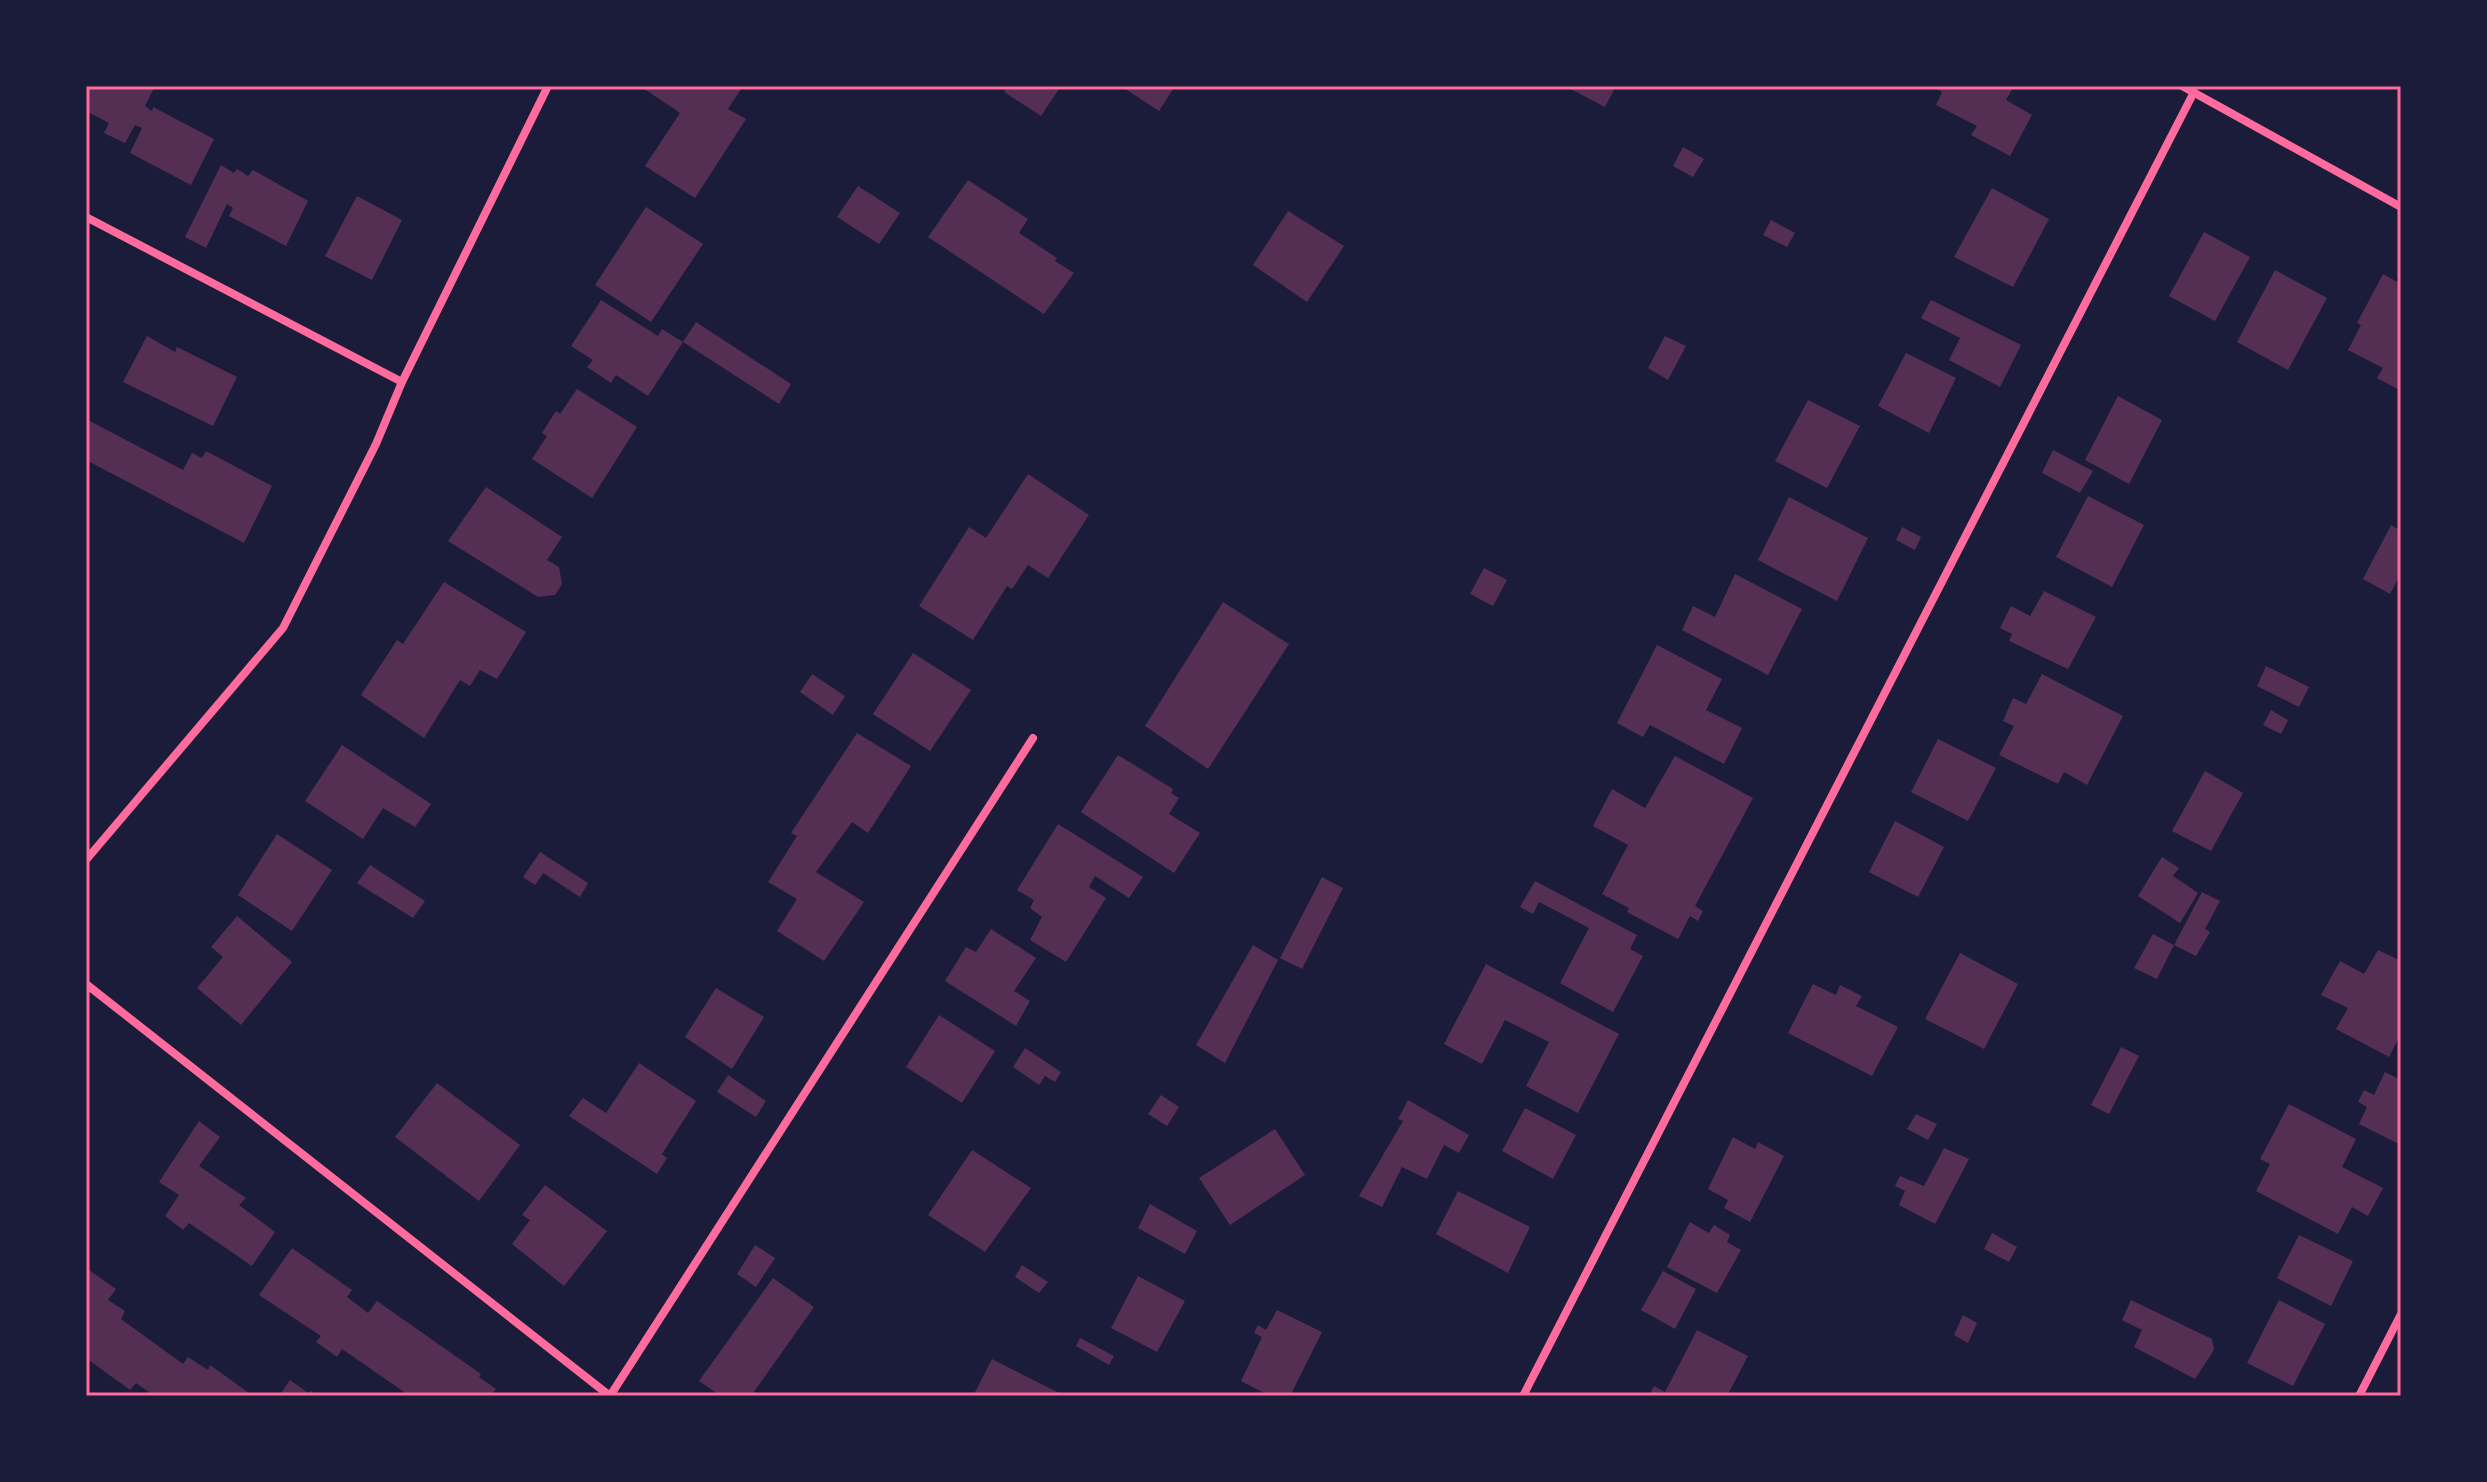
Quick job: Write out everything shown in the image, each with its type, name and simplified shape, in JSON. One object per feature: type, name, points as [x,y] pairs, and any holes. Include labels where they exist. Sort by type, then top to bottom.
[{"type":"street","points":[[86,860],[283,628],[376,444],[402,382],[548,86]]},
{"type":"street","points":[[2182,86],[2401,207]]},
{"type":"street","points":[[1523,1396],[2194,92]]},
{"type":"street","points":[[86,217],[402,382]]},
{"type":"street","points":[[86,984],[610,1396],[1033,738]]},
{"type":"street","points":[[2359,1396],[2401,1314]]},
{"type":"building","points":[[86,86],[155,86],[145,106],[152,111],[153,107],[214,139],[191,185],[130,153],[142,128],[135,125],[125,143],[104,133],[109,123],[86,111]]},
{"type":"building","points":[[640,86],[743,86],[728,109],[746,119],[695,198],[645,166],[680,113]]},
{"type":"building","points":[[1008,86],[1061,86],[1041,116],[1004,92]]},
{"type":"building","points":[[1121,86],[1175,86],[1159,111]]},
{"type":"building","points":[[1565,86],[1616,86],[1605,107]]},
{"type":"building","points":[[1932,86],[2014,86],[2006,100],[2032,115],[2010,156],[1971,135],[1977,126],[1936,105],[1942,92]]},
{"type":"building","points":[[1683,147],[1704,159],[1693,177],[1673,166]]},
{"type":"building","points":[[221,165],[234,173],[237,169],[248,176],[253,170],[308,201],[286,246],[229,216],[233,208],[227,204],[206,248],[185,237]]},
{"type":"building","points":[[968,180],[1028,219],[1019,233],[1074,273],[1044,314],[928,237]]},
{"type":"building","points":[[858,186],[900,213],[879,244],[837,217]]},
{"type":"building","points":[[1992,188],[2049,219],[2013,287],[1954,257]]},
{"type":"building","points":[[357,196],[402,220],[372,280],[325,256]]},
{"type":"building","points":[[646,207],[703,244],[651,322],[595,285]]},
{"type":"building","points":[[1288,211],[1344,246],[1307,302],[1253,265]]},
{"type":"building","points":[[1771,220],[1795,233],[1787,247],[1763,235]]},
{"type":"building","points":[[2204,232],[2250,257],[2215,321],[2169,296]]},
{"type":"building","points":[[2275,270],[2327,298],[2288,370],[2237,342]]},
{"type":"building","points":[[2383,274],[2401,284],[2401,391],[2377,378],[2383,368],[2348,350],[2361,325],[2357,323]]},
{"type":"building","points":[[601,300],[658,336],[662,329],[683,342],[648,396],[616,375],[611,383],[587,367],[593,360],[571,346]]},
{"type":"building","points":[[1931,300],[2021,345],[2000,387],[1949,360],[1960,338],[1921,318]]},
{"type":"building","points":[[696,322],[791,384],[779,404],[683,342]]},
{"type":"building","points":[[147,336],[175,352],[177,347],[237,377],[213,426],[123,382]]},
{"type":"building","points":[[1665,336],[1686,346],[1668,380],[1648,368]]},
{"type":"building","points":[[1906,353],[1956,378],[1929,433],[1878,406]]},
{"type":"building","points":[[577,389],[637,427],[592,498],[532,459],[547,436],[542,433],[556,411],[560,414]]},
{"type":"building","points":[[2118,396],[2162,420],[2129,484],[2085,460]]},
{"type":"building","points":[[1808,400],[1860,426],[1827,488],[1775,461]]},
{"type":"building","points":[[86,419],[183,470],[192,453],[202,458],[206,451],[272,486],[244,543],[86,460]]},
{"type":"building","points":[[2053,450],[2093,471],[2080,493],[2042,473]]},
{"type":"building","points":[[1028,474],[1089,515],[1048,578],[1028,565],[1012,589],[1007,586],[973,640],[919,606],[969,527],[986,538]]},
{"type":"building","points":[[486,487],[562,537],[547,560],[559,567],[562,584],[555,595],[538,597],[448,541]]},
{"type":"building","points":[[2088,496],[2144,525],[2112,587],[2056,557]]},
{"type":"building","points":[[1789,497],[1868,538],[1837,601],[1758,560]]},
{"type":"building","points":[[2391,525],[2401,531],[2401,573],[2390,594],[2363,579]]},
{"type":"building","points":[[1902,527],[1921,537],[1915,550],[1896,540]]},
{"type":"building","points":[[1484,568],[1507,580],[1493,606],[1470,594]]},
{"type":"building","points":[[1735,574],[1802,609],[1768,675],[1682,630],[1693,606],[1715,617]]},
{"type":"building","points":[[444,582],[526,632],[497,679],[480,670],[470,686],[460,680],[424,738],[361,695],[397,640],[403,644]]},
{"type":"building","points":[[2044,591],[2096,617],[2068,669],[2009,641],[2012,634],[2000,628],[2011,606],[2030,616]]},
{"type":"building","points":[[1223,602],[1289,644],[1208,769],[1145,726]]},
{"type":"building","points":[[1657,645],[1722,679],[1706,710],[1742,728],[1724,764],[1650,725],[1643,737],[1617,723]]},
{"type":"building","points":[[913,653],[971,690],[930,751],[873,714]]},
{"type":"building","points":[[2266,666],[2309,687],[2299,707],[2257,686]]},
{"type":"building","points":[[812,674],[845,696],[833,715],[800,692]]},
{"type":"building","points":[[2042,674],[2123,716],[2087,785],[2064,772],[2058,784],[1999,755],[2014,726],[2003,721],[2013,698],[2026,704]]},
{"type":"building","points":[[2271,710],[2288,720],[2281,734],[2263,725]]},
{"type":"building","points":[[857,733],[911,766],[868,833],[852,822],[816,872],[864,902],[824,961],[777,931],[797,899],[768,882],[797,836],[791,833]]},
{"type":"building","points":[[1938,739],[1996,768],[1968,821],[1911,792]]},
{"type":"building","points":[[342,745],[431,804],[415,827],[383,808],[363,839],[305,801]]},
{"type":"building","points":[[1118,755],[1173,789],[1171,793],[1179,798],[1169,814],[1200,833],[1174,873],[1081,812]]},
{"type":"building","points":[[1675,756],[1753,798],[1695,906],[1703,911],[1698,921],[1690,916],[1678,939],[1627,912],[1629,908],[1602,894],[1628,845],[1593,826],[1612,789],[1645,808]]},
{"type":"building","points":[[2205,771],[2243,793],[2211,851],[2172,831]]},
{"type":"building","points":[[1895,821],[1944,847],[1918,897],[1869,872]]},
{"type":"building","points":[[1058,824],[1143,877],[1129,898],[1095,876],[1089,887],[1106,898],[1066,962],[1030,940],[1042,917],[1030,908],[1034,900],[1017,890]]},
{"type":"building","points":[[277,834],[332,870],[292,931],[238,895]]},
{"type":"building","points":[[540,852],[588,883],[580,897],[543,873],[535,885],[523,877]]},
{"type":"building","points":[[2162,857],[2179,868],[2173,876],[2198,893],[2180,923],[2138,896]]},
{"type":"building","points":[[370,865],[425,901],[413,918],[357,883]]},
{"type":"building","points":[[1322,877],[1343,888],[1302,969],[1280,958]]},
{"type":"building","points":[[1535,881],[1637,935],[1630,949],[1643,956],[1613,1012],[1560,983],[1589,928],[1539,902],[1533,914],[1520,907]]},
{"type":"building","points":[[2202,892],[2220,901],[2205,929],[2210,932],[2196,956],[2174,945]]},
{"type":"building","points":[[237,916],[292,962],[241,1025],[197,988],[223,957],[211,947]]},
{"type":"building","points":[[991,929],[1036,958],[1014,991],[1030,1001],[1016,1026],[945,981],[966,947],[976,952]]},
{"type":"building","points":[[2153,934],[2174,945],[2157,979],[2134,968]]},
{"type":"building","points":[[1253,945],[1278,960],[1225,1063],[1196,1045]]},
{"type":"building","points":[[2378,950],[2401,961],[2401,1034],[2389,1057],[2336,1029],[2348,1008],[2321,995],[2340,961],[2364,974]]},
{"type":"building","points":[[1960,953],[2018,984],[1984,1049],[1925,1019]]},
{"type":"building","points":[[1486,964],[1619,1034],[1578,1113],[1526,1086],[1549,1042],[1505,1020],[1482,1064],[1444,1044]]},
{"type":"building","points":[[1813,984],[1836,995],[1840,985],[1862,996],[1856,1006],[1898,1027],[1872,1076],[1788,1033]]},
{"type":"building","points":[[716,988],[764,1017],[732,1069],[685,1037]]},
{"type":"building","points":[[939,1015],[995,1051],[962,1103],[906,1067]]},
{"type":"building","points":[[2121,1047],[2139,1056],[2109,1114],[2091,1105]]},
{"type":"building","points":[[1025,1048],[1061,1072],[1055,1082],[1045,1076],[1039,1085],[1013,1067]]},
{"type":"building","points":[[639,1063],[696,1101],[662,1154],[667,1158],[657,1174],[569,1116],[583,1098],[606,1113]]},
{"type":"building","points":[[2385,1072],[2401,1080],[2401,1145],[2359,1124],[2367,1107],[2358,1102],[2364,1090],[2374,1095]]},
{"type":"building","points":[[728,1075],[766,1101],[756,1117],[717,1092]]},
{"type":"building","points":[[437,1083],[520,1145],[479,1201],[395,1137]]},
{"type":"building","points":[[1161,1095],[1179,1107],[1167,1126],[1148,1114]]},
{"type":"building","points":[[1408,1100],[1469,1135],[1459,1153],[1444,1145],[1427,1179],[1402,1167],[1382,1207],[1359,1196],[1403,1121],[1398,1119]]},
{"type":"building","points":[[2289,1104],[2356,1139],[2342,1167],[2383,1188],[2368,1216],[2352,1207],[2338,1234],[2256,1191],[2270,1164],[2260,1159]]},
{"type":"building","points":[[1525,1108],[1576,1135],[1553,1179],[1502,1151]]},
{"type":"building","points":[[1916,1114],[1937,1124],[1928,1140],[1907,1129]]},
{"type":"building","points":[[199,1121],[220,1137],[199,1166],[246,1198],[239,1205],[275,1232],[252,1266],[189,1223],[183,1230],[165,1216],[179,1195],[159,1182]]},
{"type":"building","points":[[1275,1129],[1305,1175],[1230,1225],[1199,1178]]},
{"type":"building","points":[[1733,1137],[1755,1149],[1758,1142],[1784,1156],[1750,1222],[1724,1208],[1728,1200],[1708,1189]]},
{"type":"building","points":[[1944,1148],[1969,1159],[1935,1224],[1899,1205],[1905,1191],[1895,1186],[1900,1176],[1924,1186]]},
{"type":"building","points":[[972,1150],[1031,1188],[985,1252],[928,1215]]},
{"type":"building","points":[[545,1185],[607,1231],[564,1286],[512,1244],[530,1220],[522,1215]]},
{"type":"building","points":[[1458,1191],[1530,1227],[1508,1273],[1436,1234]]},
{"type":"building","points":[[1150,1204],[1197,1231],[1185,1254],[1138,1228]]},
{"type":"building","points":[[1690,1222],[1709,1233],[1714,1225],[1730,1235],[1727,1242],[1741,1250],[1717,1293],[1667,1267]]},
{"type":"building","points":[[1992,1233],[2017,1247],[2009,1262],[1984,1249]]},
{"type":"building","points":[[2299,1235],[2353,1261],[2331,1306],[2277,1278]]},
{"type":"building","points":[[755,1245],[775,1258],[756,1287],[737,1274]]},
{"type":"building","points":[[292,1248],[352,1290],[347,1297],[368,1313],[377,1301],[481,1374],[479,1377],[496,1389],[490,1396],[410,1396],[342,1349],[337,1357],[316,1342],[321,1336],[259,1295]]},
{"type":"building","points":[[1022,1265],[1048,1282],[1039,1293],[1015,1277]]},
{"type":"building","points":[[86,1268],[116,1289],[108,1300],[125,1311],[121,1319],[183,1364],[188,1357],[208,1370],[210,1365],[253,1396],[155,1396],[136,1383],[130,1390],[86,1358]]},
{"type":"building","points":[[1663,1271],[1696,1289],[1675,1329],[1641,1310]]},
{"type":"building","points":[[1138,1276],[1185,1301],[1157,1352],[1111,1328]]},
{"type":"building","points":[[773,1278],[814,1307],[751,1396],[721,1396],[699,1381]]},
{"type":"building","points":[[2131,1300],[2212,1339],[2214,1350],[2195,1379],[2134,1347],[2142,1330],[2122,1320]]},
{"type":"building","points":[[2279,1300],[2325,1324],[2293,1386],[2247,1363]]},
{"type":"building","points":[[1277,1310],[1322,1332],[1290,1396],[1270,1396],[1241,1381],[1262,1337],[1254,1333],[1258,1325],[1266,1330]]},
{"type":"building","points":[[1963,1315],[1977,1323],[1968,1343],[1954,1335]]},
{"type":"building","points":[[1697,1330],[1748,1356],[1727,1396],[1649,1396],[1654,1386],[1665,1392]]},
{"type":"building","points":[[1080,1338],[1114,1356],[1109,1365],[1076,1346]]},
{"type":"building","points":[[992,1359],[1065,1396],[973,1396]]},
{"type":"building","points":[[290,1380],[308,1393],[311,1391],[318,1396],[279,1396]]}]
